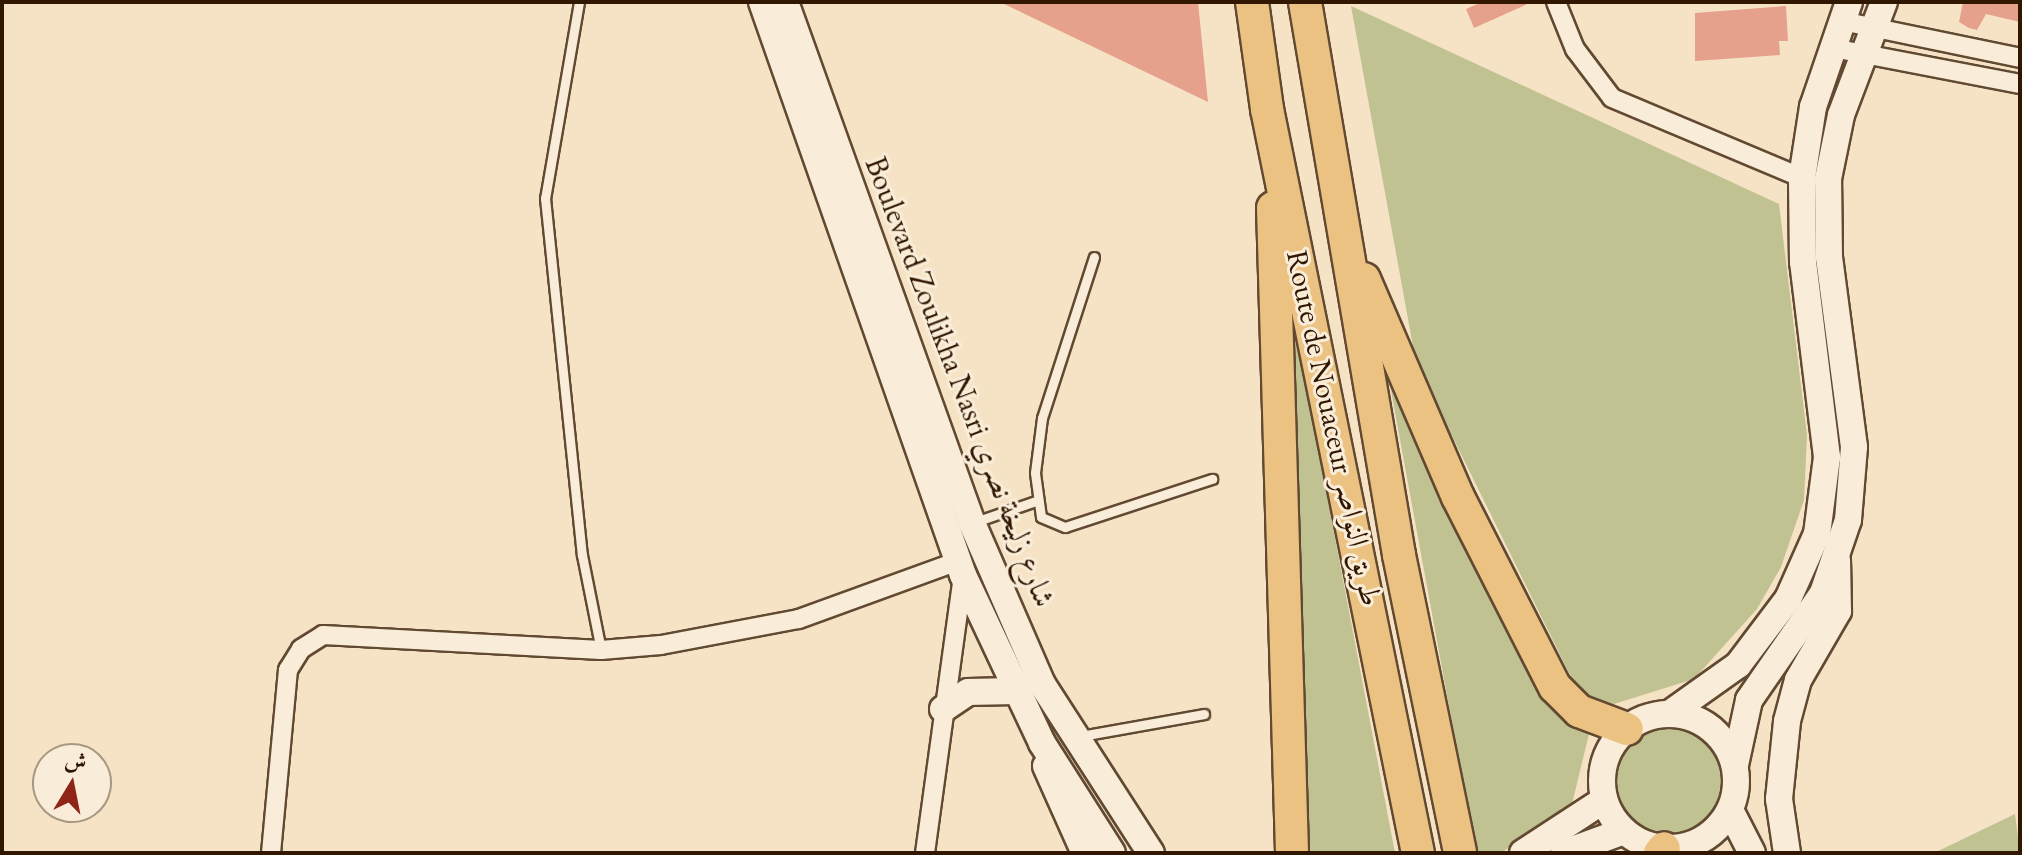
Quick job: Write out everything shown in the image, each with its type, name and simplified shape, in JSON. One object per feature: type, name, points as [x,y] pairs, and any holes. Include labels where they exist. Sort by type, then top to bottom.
[{"type":"highway","name":"Route de Nouaceur طريق النواصر","points":[[1252,2],[1267,109],[1418,853]]},
{"type":"highway","name":"Route de Nouaceur طريق النواصر","points":[[1305,2],[1335,202],[1460,853]]},
{"type":"highway","points":[[1267,109],[1292,853]]},
{"type":"highway","points":[[1335,202],[1407,389],[1555,687],[1579,711],[1627,729]]},
{"type":"main road","name":"Boulevard Zoulikha Nasri شارع زليخة نصري","points":[[762,2],[960,568],[1042,743],[1112,853]]},
{"type":"main road","name":"Boulevard Zoulikha Nasri شارع زليخة نصري","points":[[785,2],[972,523],[1042,684],[1151,853]]},
{"type":"main road","points":[[1846,11],[1813,107],[1802,178],[1803,262],[1827,457],[1817,534],[1788,599],[1738,665],[1669,714],[1627,729],[1605,763],[1604,800],[1624,831],[1672,850],[1710,835],[1730,810],[1735,765],[1749,700],[1823,593],[1837,560],[1853,489],[1854,447],[1829,257],[1828,179],[1841,115],[1884,2]]},
{"type":"main road","points":[[1787,853],[1779,799],[1787,721],[1798,680],[1838,611],[1837,560]]},
{"type":"main road","points":[[943,709],[968,692],[1015,691]]},
{"type":"main road","points":[[1669,714],[1694,719],[1716,732],[1735,765]]},
{"type":"main road","points":[[1042,743],[1054,794],[1085,853]]},
{"type":"main road","points":[[1523,853],[1604,800]]},
{"type":"main road","points":[[1730,810],[1752,853]]},
{"type":"main road","points":[[1564,853],[1624,831]]},
{"type":"street","points":[[1556,2],[1583,61],[1619,104],[1802,178]]},
{"type":"street","points":[[1846,11],[1875,28],[2020,58]]},
{"type":"street","points":[[1833,48],[2020,84]]},
{"type":"street","points":[[271,853],[288,670],[301,649],[323,635],[601,650],[799,619],[960,568],[925,853]]},
{"type":"lane","points":[[579,2],[545,198],[582,555],[601,650]]},
{"type":"lane","points":[[1094,257],[1042,418],[1036,501],[1046,523],[1065,527],[1212,479]]},
{"type":"lane","points":[[972,523],[1036,501]]},
{"type":"lane","points":[[1074,738],[1204,714]]},
{"type":"green space","points":[[1351,6],[1779,204],[1807,435],[1804,500],[1781,567],[1757,609],[1694,679],[1614,704],[1582,696],[1574,683],[1416,363]]},
{"type":"green space","points":[[1289,296],[1395,853],[1306,853]]},
{"type":"green space","points":[[1387,369],[1567,720],[1589,734],[1572,804],[1501,853],[1476,853]]},
{"type":"green space","points":[[1669,728],[1690,732],[1707,744],[1719,761],[1723,782],[1719,803],[1707,820],[1690,832],[1669,836],[1648,832],[1631,820],[1619,803],[1615,782],[1619,761],[1631,744],[1648,732]]},
{"type":"green space","points":[[2015,814],[2020,853],[1934,853]]},
{"type":"building","points":[[1000,2],[1198,2],[1208,102]]},
{"type":"building","points":[[1482,2],[1532,2],[1474,28],[1466,9]]},
{"type":"building","points":[[1963,2],[2020,2],[2020,22],[1986,14],[1977,30],[1969,28],[1959,22]]},
{"type":"building","points":[[1786,6],[1788,41],[1779,41],[1780,55],[1695,61],[1695,13]]}]
